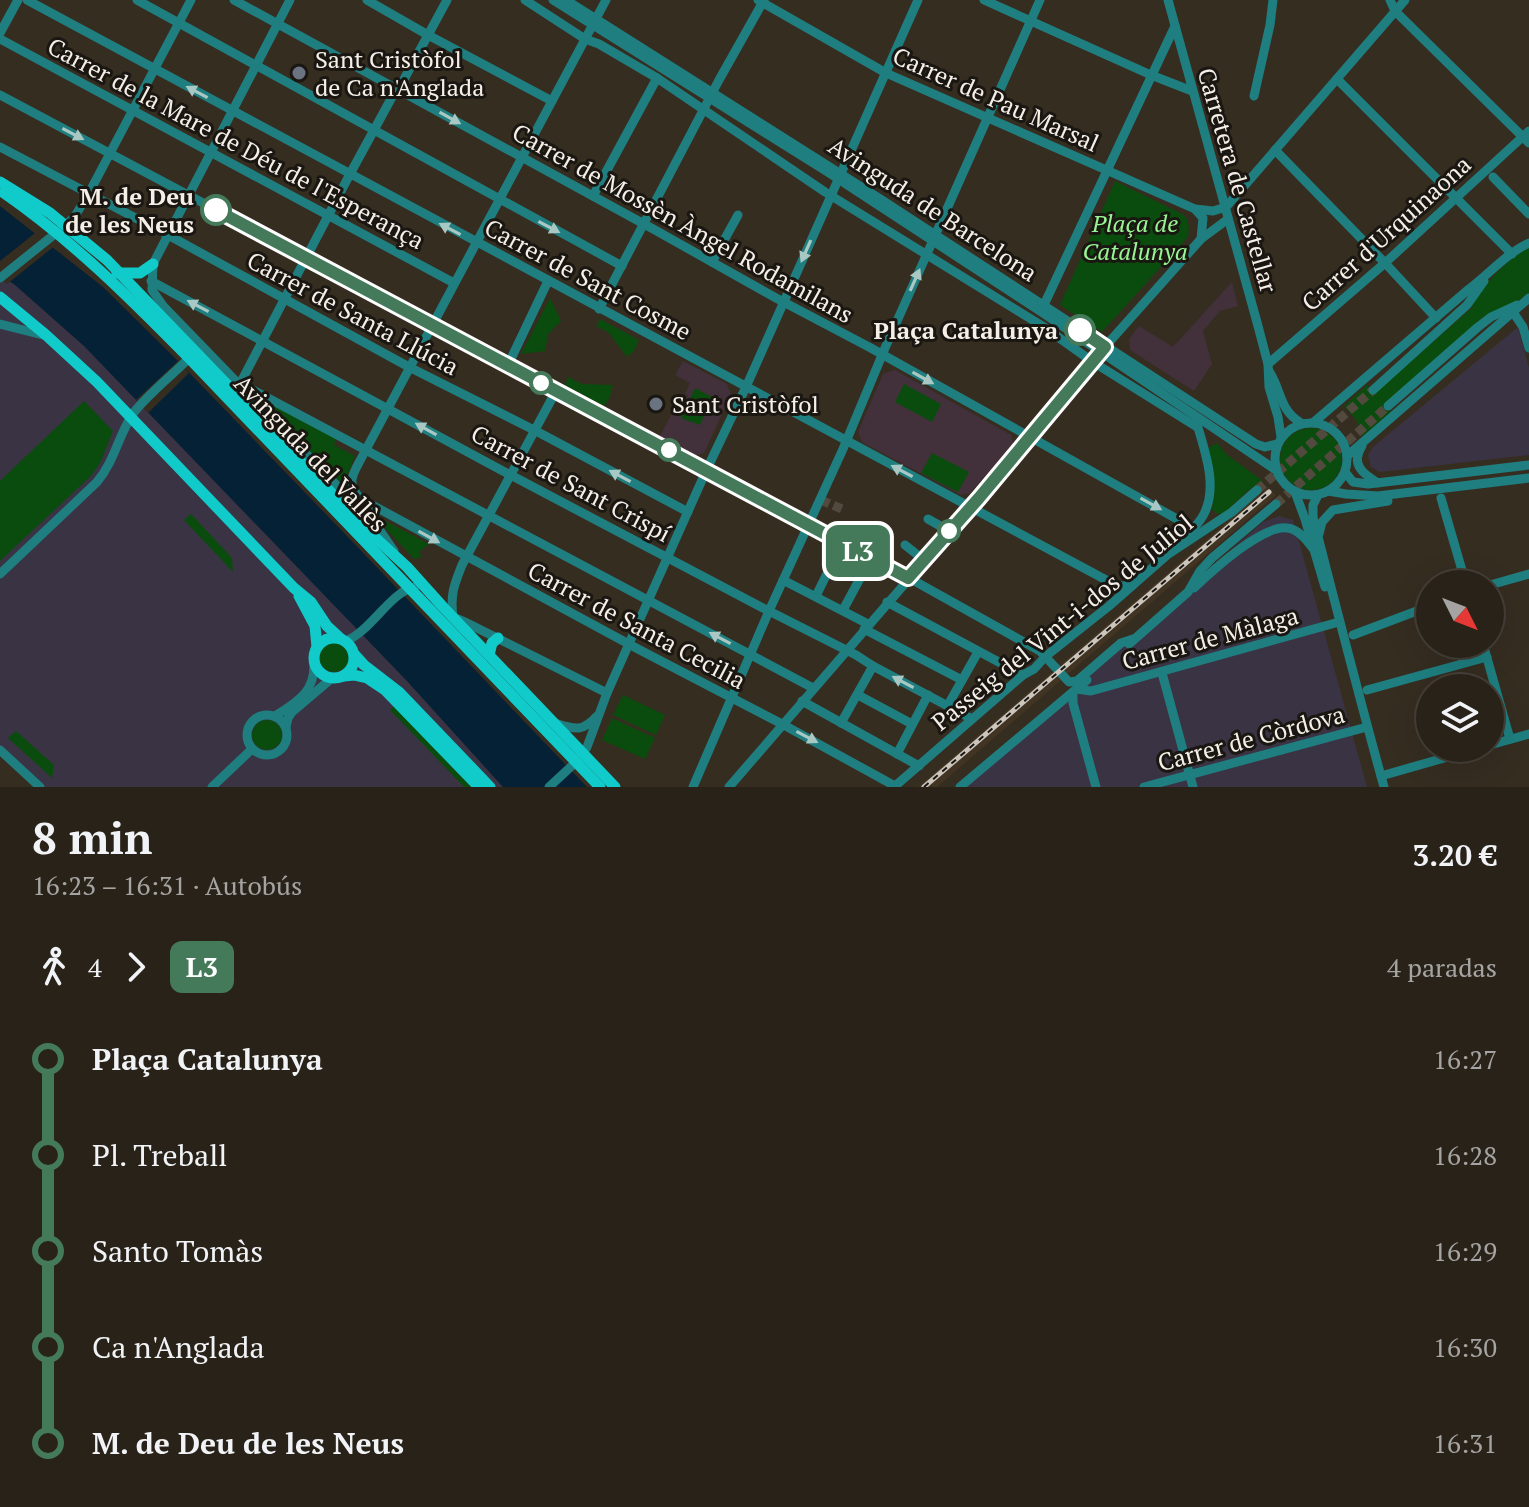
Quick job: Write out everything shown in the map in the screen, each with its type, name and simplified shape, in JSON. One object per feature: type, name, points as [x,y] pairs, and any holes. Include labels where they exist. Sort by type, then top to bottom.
[{"type":"main road","points":[[0,175],[50,213]]},
{"type":"main road","name":"Avinguda del Vallès","points":[[0,182],[50,213],[58,231],[191,352],[402,562],[554,723],[577,760],[615,787]]},
{"type":"main road","name":"Avinguda del Vallès","points":[[0,191],[120,273],[405,591],[577,760],[600,787]]},
{"type":"main road","points":[[94,265],[120,273],[140,273],[153,264]]},
{"type":"main road","points":[[0,297],[136,411],[294,588],[311,602],[324,623],[343,639],[364,665],[399,692],[490,787]]},
{"type":"main road","points":[[294,588],[315,626],[317,647]]},
{"type":"main road","points":[[343,639],[329,638],[317,647],[314,664],[319,672],[338,677],[354,675],[367,678],[385,690],[479,787]]},
{"type":"main road","points":[[489,655],[492,643],[498,638]]},
{"type":"main road","points":[[338,677],[352,668],[354,654]]},
{"type":"street","points":[[0,36],[18,0]]},
{"type":"street","name":"Carrer de Sant Cosme","points":[[27,0],[1108,581],[1121,586],[1133,585]]},
{"type":"street","points":[[137,0],[622,266]]},
{"type":"street","points":[[0,278],[75,216],[191,0]]},
{"type":"street","name":"Carrer de Mossèn Àngel Rodamilans","points":[[234,0],[1030,436],[1177,519],[1186,536]]},
{"type":"street","points":[[151,281],[153,264],[290,0]]},
{"type":"street","points":[[367,0],[552,101]]},
{"type":"street","points":[[447,0],[350,174],[242,380],[251,389],[813,688]]},
{"type":"street","name":"Avinguda de Barcelona","points":[[525,0],[585,39],[657,78],[831,196],[1044,327],[1093,362],[1215,430],[1276,470]]},
{"type":"street","name":"Avinguda de Barcelona","points":[[553,0],[595,22],[712,95],[1103,350],[1256,444],[1265,447],[1279,441]]},
{"type":"street","name":"Avinguda de Barcelona","points":[[566,0],[595,22]]},
{"type":"street","points":[[366,450],[606,0]]},
{"type":"street","points":[[549,787],[577,760],[590,740],[629,643],[918,0]]},
{"type":"street","points":[[984,0],[1192,91]]},
{"type":"street","points":[[693,787],[1040,0]]},
{"type":"street","name":"Carretera de Castellar","points":[[1168,0],[1269,368],[1285,409],[1301,423]]},
{"type":"street","points":[[1254,96],[1273,0]]},
{"type":"street","points":[[1390,0],[1395,11],[1527,137]]},
{"type":"street","points":[[1226,207],[1405,0]]},
{"type":"street","points":[[599,309],[761,1]]},
{"type":"street","name":"Carrer de Pau Marsal","points":[[761,1],[886,73],[1195,209],[1213,211],[1226,207]]},
{"type":"street","points":[[1042,309],[1175,26]]},
{"type":"street","name":"Carrer de la Mare de Déu de l'Esperança","points":[[0,36],[454,283]]},
{"type":"street","points":[[593,196],[657,78]]},
{"type":"street","points":[[1337,79],[1512,254]]},
{"type":"street","points":[[0,95],[908,578],[1040,651],[1069,682],[1074,682],[1121,643],[1133,639]]},
{"type":"street","name":"Carrer d'Urquinaona","points":[[1269,368],[1527,137]]},
{"type":"street","name":"Carrer de Santa Llúcia","points":[[0,147],[409,367],[688,512]]},
{"type":"street","points":[[1275,150],[1436,318]]},
{"type":"street","points":[[1493,177],[1529,214]]},
{"type":"street","points":[[1195,209],[1203,218],[1201,239]]},
{"type":"street","points":[[712,262],[738,215]]},
{"type":"street","points":[[729,787],[1103,350],[1201,239],[1228,219]]},
{"type":"street","points":[[1314,422],[1469,289],[1529,243]]},
{"type":"street","points":[[1373,390],[1467,305],[1488,275]]},
{"type":"street","name":"Carrer de Sant Crispí","points":[[151,281],[972,719]]},
{"type":"street","name":"Avinguda del Vallès","points":[[151,281],[155,296],[191,352]]},
{"type":"street","points":[[508,365],[548,281]]},
{"type":"street","points":[[1347,456],[1527,300]]},
{"type":"street","points":[[1388,406],[1491,317],[1527,300]]},
{"type":"street","points":[[1513,312],[1521,322],[1529,348]]},
{"type":"street","points":[[0,324],[46,335]]},
{"type":"street","name":"Avinguda de Barcelona","points":[[1103,350],[1189,417]]},
{"type":"street","points":[[0,574],[104,474],[136,411],[191,352]]},
{"type":"street","name":"Carretera de Castellar","points":[[1269,368],[1269,387],[1278,417],[1279,441]]},
{"type":"street","points":[[556,391],[466,557],[452,591],[453,617],[607,693]]},
{"type":"street","points":[[1167,555],[1200,520],[1207,506],[1209,473],[1203,442],[1189,417]]},
{"type":"street","points":[[1338,623],[1313,508],[1314,501],[1323,493],[1338,483],[1345,472],[1347,456],[1343,442],[1334,431],[1321,424],[1301,423],[1288,430],[1279,441],[1274,457],[1276,470],[1283,483],[1295,492],[1306,495],[1323,493],[1373,496],[1529,478]]},
{"type":"street","points":[[1203,442],[1215,430]]},
{"type":"street","points":[[1364,443],[1358,452],[1358,465],[1363,473],[1378,483]]},
{"type":"street","name":"Carrer de Santa Cecilia","points":[[366,450],[351,478],[353,491],[361,499],[894,787]]},
{"type":"street","points":[[1345,472],[1357,483],[1378,483],[1529,465]]},
{"type":"street","name":"Passeig del Vint-i-dos de Juliol","points":[[894,787],[1167,555],[1232,512],[1257,490]]},
{"type":"street","points":[[1318,536],[1322,522],[1333,510],[1430,491]]},
{"type":"street","points":[[1295,492],[1338,623],[1347,634],[1367,727],[1384,787]]},
{"type":"street","points":[[1441,498],[1462,570]]},
{"type":"street","name":"Passeig del Vint-i-dos de Juliol","points":[[1188,592],[1212,558],[1276,504]]},
{"type":"street","points":[[928,519],[949,531]]},
{"type":"street","name":"Passeig del Vint-i-dos de Juliol","points":[[960,787],[1249,543],[1276,529],[1290,527],[1302,535],[1315,551]]},
{"type":"street","points":[[816,596],[842,543]]},
{"type":"street","points":[[905,545],[924,560]]},
{"type":"street","points":[[843,610],[871,558]]},
{"type":"street","points":[[1504,581],[1529,574]]},
{"type":"street","points":[[783,580],[843,610],[962,680]]},
{"type":"street","points":[[343,639],[358,634],[405,591],[426,589]]},
{"type":"street","points":[[887,602],[1023,675]]},
{"type":"street","points":[[1347,634],[1416,611]]},
{"type":"street","name":"Carrer de Màlaga","points":[[1075,691],[1091,691],[1162,673],[1338,623]]},
{"type":"street","points":[[948,705],[978,652]]},
{"type":"street","points":[[1367,690],[1483,658]]},
{"type":"street","points":[[1487,658],[1510,739]]},
{"type":"street","points":[[275,716],[288,709],[311,686],[314,664]]},
{"type":"street","points":[[841,723],[873,666]]},
{"type":"street","points":[[1162,673],[1193,787]]},
{"type":"street","points":[[286,727],[275,716],[262,715],[252,721],[247,732],[249,744],[264,755],[276,753],[285,744],[286,727],[292,712],[338,677]]},
{"type":"street","points":[[1075,691],[1077,714],[1096,787]]},
{"type":"street","points":[[1077,714],[1081,701],[1091,691]]},
{"type":"street","points":[[858,695],[912,724]]},
{"type":"street","points":[[897,754],[928,695]]},
{"type":"street","points":[[802,701],[919,766]]},
{"type":"street","points":[[554,723],[583,728],[599,713]]},
{"type":"street","name":"Carrer de Còrdova","points":[[1144,787],[1367,727]]},
{"type":"street","points":[[1504,741],[1529,734]]},
{"type":"street","points":[[212,787],[252,749]]},
{"type":"street","points":[[0,750],[40,787]]},
{"type":"street","points":[[1381,776],[1430,762]]},
{"type":"shaded area","points":[[26,257],[546,787],[41,787],[0,748],[0,277]]},
{"type":"shaded area","points":[[1232,282],[1238,306],[1220,311],[1203,331],[1212,364],[1194,391],[1130,350],[1129,339],[1139,326],[1173,347]]},
{"type":"shaded area","points":[[1518,327],[1529,368],[1529,455],[1380,472],[1371,467],[1368,455],[1373,447]]},
{"type":"shaded area","points":[[683,361],[727,384],[731,395],[704,453],[694,456],[659,438],[672,413],[677,416],[688,396],[685,394],[690,383],[675,375]]},
{"type":"shaded area","points":[[895,370],[1011,435],[1013,444],[970,493],[961,495],[862,442],[858,432],[883,374]]},
{"type":"shaded area","points":[[1268,487],[1276,495],[937,787],[918,787]]},
{"type":"shaded area","points":[[1279,516],[1293,520],[1367,787],[958,787],[1263,522]]},
{"type":"green space","name":"Plaça de Catalunya","points":[[1115,181],[1184,215],[1189,231],[1188,237],[1102,332],[1060,305]]},
{"type":"green space","points":[[1529,246],[1529,293],[1511,306],[1487,318],[1484,316],[1385,404],[1391,412],[1363,436],[1357,421],[1344,406],[1367,385],[1375,392],[1473,307],[1497,272]]},
{"type":"green space","points":[[550,298],[561,321],[548,334],[545,351],[521,354]]},
{"type":"green space","points":[[600,319],[639,340],[634,351],[627,357],[608,332],[596,326]]},
{"type":"green space","points":[[568,377],[582,384],[613,385],[609,399],[604,406],[565,385]]},
{"type":"green space","points":[[904,384],[941,404],[932,422],[895,402]]},
{"type":"green space","points":[[695,388],[712,397],[700,425],[681,418]]},
{"type":"green space","points":[[250,391],[336,439],[334,445],[355,456],[347,476],[352,494]]},
{"type":"green space","points":[[84,401],[113,431],[101,461],[92,475],[0,561],[0,481]]},
{"type":"green space","points":[[1311,428],[1323,430],[1333,437],[1340,447],[1340,471],[1333,481],[1323,488],[1311,490],[1299,488],[1289,481],[1282,471],[1280,459],[1282,447],[1289,437],[1299,430]]},
{"type":"green space","points":[[1217,443],[1226,454],[1263,481],[1222,514],[1212,509],[1213,478],[1208,448]]},
{"type":"green space","points":[[932,453],[969,472],[958,492],[921,473]]},
{"type":"green space","points":[[191,514],[232,558],[233,572],[184,520]]},
{"type":"green space","points":[[378,517],[429,544],[419,552],[422,557],[414,559]]},
{"type":"green space","points":[[334,642],[345,646],[349,657],[345,668],[334,672],[323,668],[319,657],[323,646]]},
{"type":"green space","points":[[623,695],[665,715],[656,735],[613,715]]},
{"type":"green space","points":[[394,706],[471,787],[464,787],[390,710]]},
{"type":"green space","points":[[612,718],[655,738],[645,759],[602,740]]},
{"type":"green space","points":[[267,720],[278,724],[282,735],[278,746],[267,750],[256,746],[252,735],[256,724]]},
{"type":"green space","points":[[16,731],[54,765],[52,778],[8,738]]},
{"type":"water","points":[[0,206],[103,287],[176,359],[587,787],[503,787],[406,680],[84,346],[0,275]]},
{"type":"pier","points":[[39,230],[57,244],[7,284],[0,279],[0,261]]},
{"type":"pier","points":[[178,361],[189,373],[148,413],[136,400]]},
{"type":"tunnel","points":[[1257,490],[1373,390]]},
{"type":"tunnel","points":[[1276,504],[1388,406]]},
{"type":"tunnel","points":[[821,500],[842,509]]},
{"type":"railway","points":[[924,787],[1269,492]]},
{"type":"bus line","name":"L3","points":[[216,210],[908,578],[1105,347],[1080,330]]},
{"type":"place","name":"Sant Cristòfol de Ca n'Anglada","points":[[299,73]]},
{"type":"place","name":"M. de Deu de les Neus","points":[[216,210]]},
{"type":"place","name":"Plaça Catalunya","points":[[1080,330]]},
{"type":"place","name":"Sant Cristòfol","points":[[656,404]]}]
